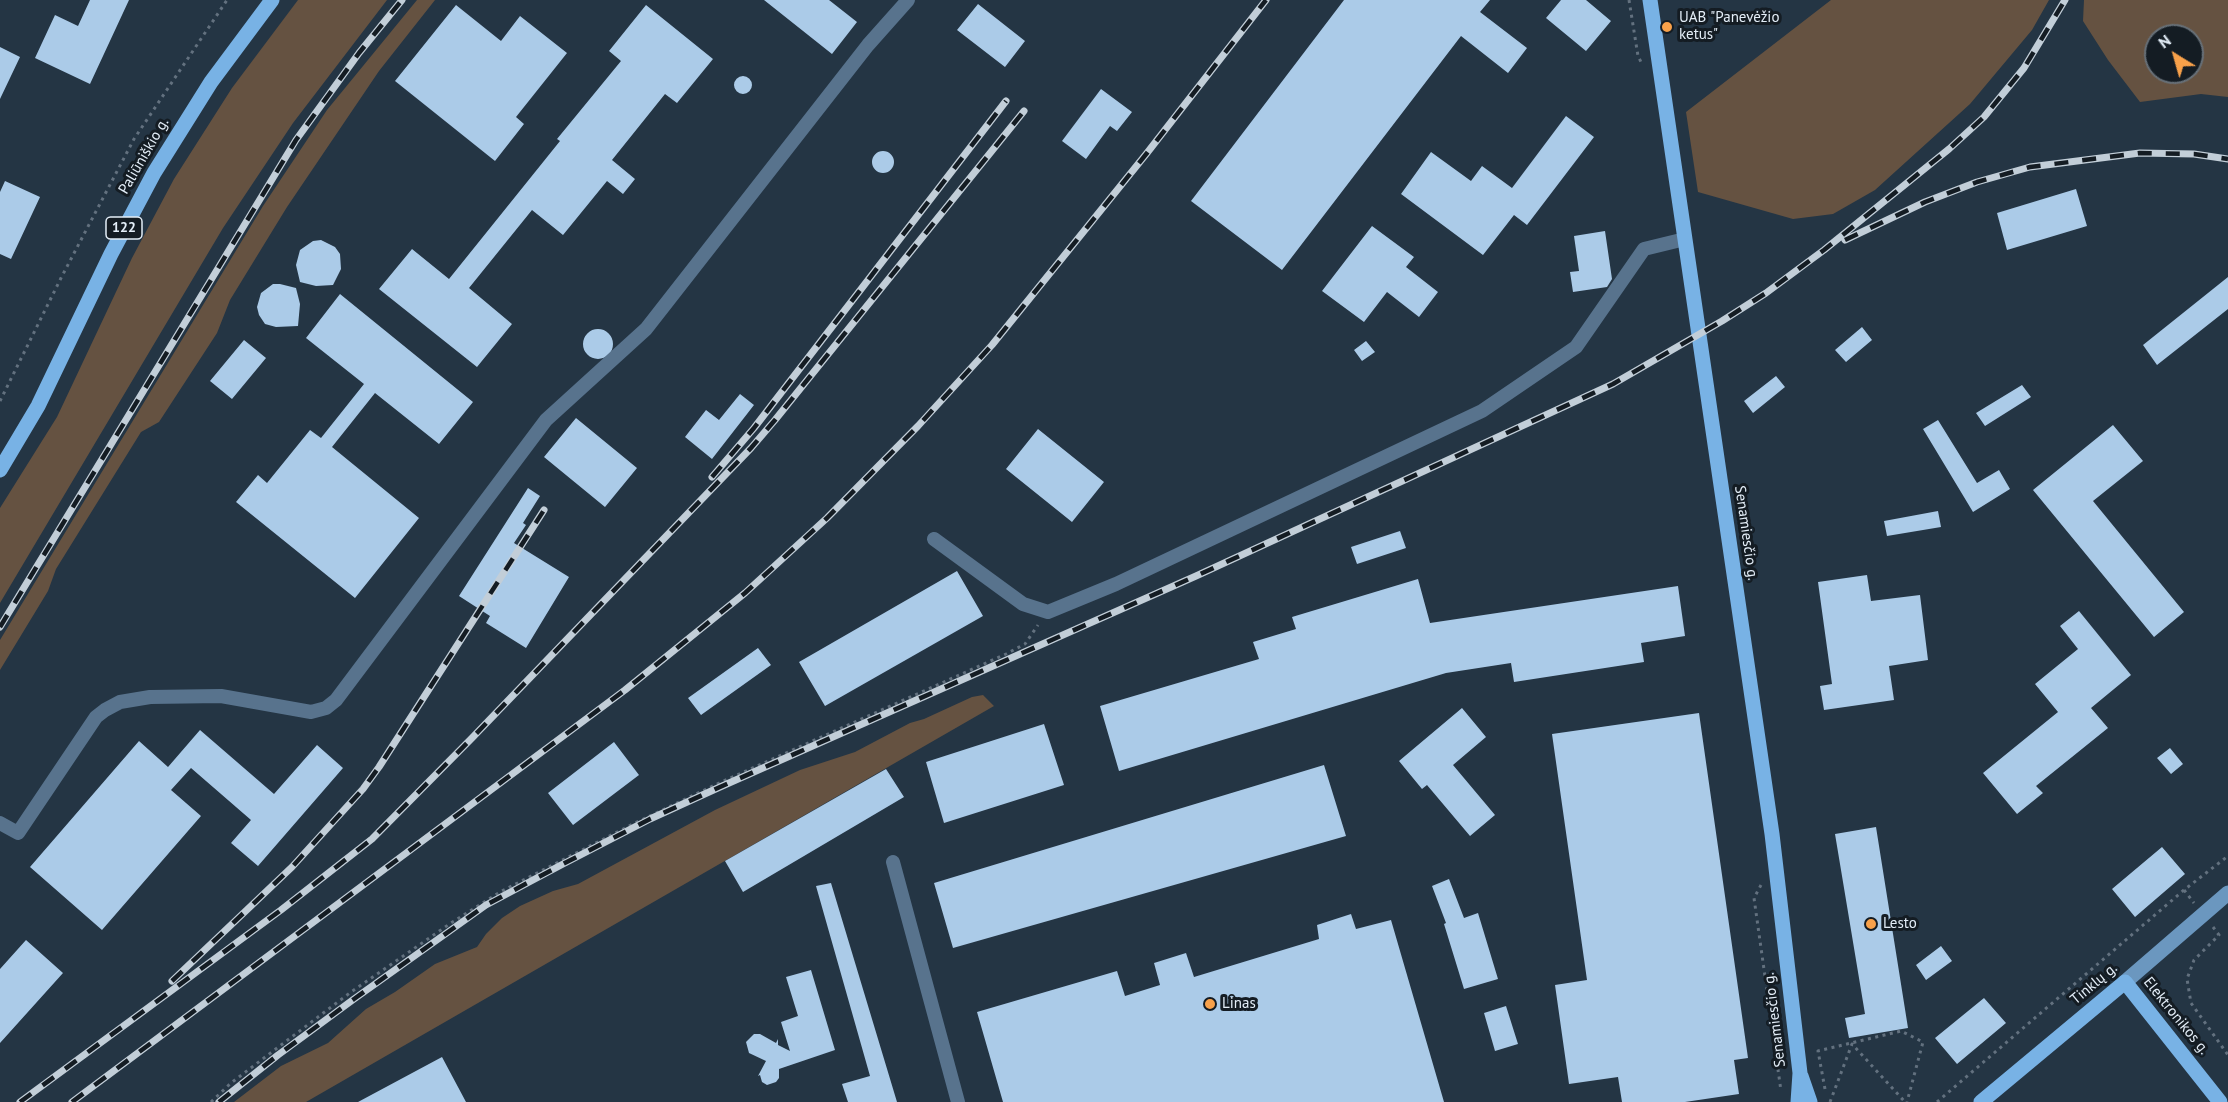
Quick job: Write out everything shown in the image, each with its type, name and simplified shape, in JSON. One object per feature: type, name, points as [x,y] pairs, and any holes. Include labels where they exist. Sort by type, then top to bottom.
[{"type":"main road","name":"Paliūniškio g.","points":[[0,470],[38,406],[111,254],[154,173],[211,82],[272,0]]},
{"type":"main road","name":"Senamiesčio g.","points":[[1650,0],[1772,834],[1800,1073],[1807,1100]]},
{"type":"main road","name":"Tinklų g.","points":[[1981,1102],[2228,892]]},
{"type":"main road","name":"Elektronikos g.","points":[[2126,981],[2220,1102]]},
{"type":"street","points":[[0,823],[18,833],[96,717],[120,702],[150,697],[220,696],[312,712],[327,708],[336,700],[546,420],[646,329],[868,45],[908,0]]},
{"type":"street","points":[[934,539],[1023,604],[1048,612],[1116,584],[1482,411],[1576,347],[1644,249],[1685,238]]},
{"type":"street","points":[[893,862],[958,1102]]},
{"type":"path","points":[[0,401],[134,139],[227,0]]},
{"type":"path","points":[[211,1102],[231,1083],[351,992],[500,892],[717,784],[1006,654],[1024,644],[1048,612]]},
{"type":"path","points":[[1937,1102],[2184,890],[2228,856]]},
{"type":"path","points":[[2184,890],[2219,935],[2194,960],[2187,979],[2191,1003],[2228,1055]]},
{"type":"path","points":[[1828,1102],[1818,1051],[1901,1031],[1923,1042],[1906,1102]]},
{"type":"path","points":[[1828,1102],[1852,1044]]},
{"type":"path","points":[[1852,1044],[1906,1102]]},
{"type":"shaded area","points":[[298,0],[387,0],[293,123],[223,228],[0,603],[0,508],[57,417],[132,258],[174,179],[232,88]]},
{"type":"shaded area","points":[[417,0],[435,0],[379,71],[287,207],[230,300],[217,333],[159,422],[141,432],[56,569],[48,591],[0,670],[0,640],[263,206],[327,110]]},
{"type":"shaded area","points":[[1831,0],[2049,0],[2032,30],[1970,104],[1875,190],[1833,214],[1793,219],[1698,192],[1686,112]]},
{"type":"shaded area","points":[[2084,0],[2228,0],[2228,97],[2201,94],[2140,102],[2108,60],[2083,21]]},
{"type":"shaded area","points":[[983,695],[994,706],[306,1102],[234,1102],[281,1066],[328,1043],[366,1009],[435,964],[477,947],[502,918],[520,906],[553,891],[578,884],[715,810],[800,770],[855,752],[910,723],[972,697]]},
{"type":"building","points":[[90,0],[129,0],[90,84],[35,58],[55,15],[78,26]]},
{"type":"building","points":[[764,0],[829,0],[857,22],[832,54]]},
{"type":"building","points":[[1344,0],[1490,0],[1480,12],[1527,48],[1508,73],[1461,36],[1282,270],[1191,201]]},
{"type":"building","points":[[1561,0],[1586,0],[1611,21],[1586,51],[1546,18]]},
{"type":"building","points":[[978,4],[1025,41],[1005,67],[957,30]]},
{"type":"building","points":[[456,5],[501,41],[520,16],[567,53],[516,117],[524,124],[495,161],[395,81]]},
{"type":"building","points":[[646,5],[713,59],[677,103],[665,94],[612,160],[635,179],[623,194],[607,181],[563,235],[532,210],[469,288],[512,324],[477,367],[379,289],[412,249],[449,279],[560,141],[557,139],[621,61],[609,51]]},
{"type":"building","points":[[0,47],[20,57],[0,99]]},
{"type":"building","points":[[743,76],[749,79],[752,85],[749,91],[743,94],[737,91],[734,85],[737,79]]},
{"type":"building","points":[[1101,89],[1132,112],[1117,131],[1110,126],[1086,159],[1062,141]]},
{"type":"building","points":[[1566,116],[1594,137],[1527,225],[1514,215],[1483,255],[1401,194],[1431,152],[1471,181],[1482,166],[1512,188]]},
{"type":"building","points":[[883,151],[891,154],[894,162],[891,170],[883,173],[875,170],[872,162],[875,154]]},
{"type":"building","points":[[5,181],[40,197],[11,259],[0,254],[0,192]]},
{"type":"building","points":[[2076,189],[2087,226],[2007,250],[1997,213]]},
{"type":"building","points":[[1372,226],[1414,257],[1406,267],[1438,292],[1419,317],[1387,292],[1364,322],[1322,291]]},
{"type":"building","points":[[1605,231],[1612,279],[1607,287],[1573,292],[1570,272],[1579,271],[1574,236]]},
{"type":"building","points":[[321,240],[335,247],[340,254],[341,269],[333,285],[316,286],[300,282],[296,265],[300,250],[313,241]]},
{"type":"building","points":[[2228,277],[2228,309],[2157,365],[2143,345]]},
{"type":"building","points":[[273,284],[296,288],[300,304],[298,326],[276,327],[265,324],[259,315],[257,307],[261,293]]},
{"type":"building","points":[[340,294],[473,402],[439,444],[375,393],[332,447],[419,518],[355,598],[236,502],[258,475],[267,483],[310,430],[321,438],[364,384],[306,338]]},
{"type":"building","points":[[1862,327],[1872,340],[1846,362],[1835,350]]},
{"type":"building","points":[[598,329],[604,330],[612,338],[612,350],[604,358],[598,359],[592,358],[584,350],[583,344],[584,338],[592,330]]},
{"type":"building","points":[[244,340],[266,358],[232,399],[210,381]]},
{"type":"building","points":[[1366,341],[1375,352],[1362,361],[1354,350]]},
{"type":"building","points":[[1776,376],[1785,387],[1753,413],[1744,401]]},
{"type":"building","points":[[2022,385],[2031,397],[1985,426],[1976,413]]},
{"type":"building","points":[[740,394],[754,405],[712,459],[685,437],[706,410],[719,420]]},
{"type":"building","points":[[576,418],[637,468],[605,507],[544,457]]},
{"type":"building","points":[[1938,420],[1977,483],[1999,470],[2010,489],[1973,512],[1923,429]]},
{"type":"building","points":[[2113,425],[2143,461],[2093,501],[2184,612],[2154,637],[2033,490]]},
{"type":"building","points":[[1038,429],[1104,482],[1072,522],[1006,469]]},
{"type":"building","points":[[528,488],[540,496],[523,523],[526,525],[514,543],[569,577],[526,648],[486,623],[490,616],[459,596]]},
{"type":"building","points":[[1938,511],[1941,527],[1887,536],[1884,521]]},
{"type":"building","points":[[1400,531],[1406,548],[1357,564],[1351,547]]},
{"type":"building","points":[[957,571],[983,616],[825,706],[799,662]]},
{"type":"building","points":[[1867,575],[1871,601],[1920,595],[1928,660],[1889,666],[1894,700],[1824,710],[1820,686],[1832,684],[1818,582]]},
{"type":"building","points":[[1418,579],[1430,623],[1678,586],[1685,636],[1641,643],[1644,662],[1514,682],[1511,663],[1446,673],[1119,771],[1100,706],[1259,659],[1253,642],[1296,629],[1292,617]]},
{"type":"building","points":[[2079,611],[2131,675],[2091,708],[2108,728],[2036,786],[2043,793],[2017,814],[1983,773],[2058,712],[2035,684],[2078,649],[2060,626]]},
{"type":"building","points":[[758,648],[771,665],[701,715],[688,698]]},
{"type":"building","points":[[1462,708],[1486,737],[1453,765],[1495,815],[1470,836],[1427,785],[1422,789],[1399,761]]},
{"type":"building","points":[[1699,713],[1748,1058],[1734,1060],[1739,1094],[1685,1102],[1622,1102],[1618,1077],[1569,1084],[1555,985],[1587,980],[1552,734]]},
{"type":"building","points":[[1044,724],[1064,785],[944,823],[926,762]]},
{"type":"building","points":[[200,730],[274,794],[317,745],[343,768],[258,866],[231,843],[251,820],[191,768],[171,790],[201,816],[102,930],[30,867],[139,741],[168,767]]},
{"type":"building","points":[[614,742],[639,775],[573,825],[548,793]]},
{"type":"building","points":[[2170,748],[2183,764],[2171,774],[2157,758]]},
{"type":"building","points":[[1324,765],[1346,836],[953,948],[934,883]]},
{"type":"building","points":[[886,769],[904,797],[743,892],[725,861]]},
{"type":"building","name":"Lesto","points":[[1876,827],[1908,1028],[1849,1038],[1845,1018],[1865,1014],[1835,834]]},
{"type":"building","points":[[2162,847],[2185,874],[2135,917],[2112,889]]},
{"type":"building","points":[[1449,879],[1464,918],[1478,913],[1498,979],[1464,989],[1444,924],[1446,923],[1432,886]]},
{"type":"building","points":[[831,883],[897,1102],[848,1102],[842,1084],[870,1076],[816,886]]},
{"type":"building","name":"Linas","points":[[1351,914],[1356,929],[1391,920],[1444,1102],[1003,1102],[977,1012],[1117,971],[1125,996],[1160,985],[1154,963],[1186,953],[1194,977],[1319,939],[1317,925]]},
{"type":"building","points":[[26,940],[63,973],[0,1043],[0,969]]},
{"type":"building","points":[[1941,946],[1952,961],[1926,980],[1916,965]]},
{"type":"building","points":[[811,970],[835,1050],[779,1069],[779,1078],[776,1082],[767,1085],[762,1082],[760,1075],[758,1076],[766,1061],[749,1053],[746,1042],[754,1034],[760,1034],[776,1043],[778,1039],[778,1045],[790,1051],[781,1022],[798,1016],[786,977]]},
{"type":"building","points":[[1984,998],[2006,1023],[1957,1064],[1935,1038]]},
{"type":"building","points":[[1506,1006],[1518,1044],[1495,1051],[1484,1013]]},
{"type":"building","points":[[442,1057],[466,1102],[358,1102]]},
{"type":"railway","points":[[0,627],[296,140],[359,53],[402,0]]},
{"type":"railway","points":[[72,1102],[625,690],[745,593],[827,518],[918,426],[992,345],[1147,153],[1266,0]]},
{"type":"railway","points":[[219,1102],[278,1055],[486,905],[563,864],[650,819],[1196,576],[1613,384],[1722,321],[1766,293],[1824,250],[1949,149],[1984,117],[2024,68],[2065,0]]},
{"type":"railway","points":[[712,477],[754,428],[1006,101]]},
{"type":"railway","points":[[20,1102],[281,910],[372,839],[751,448],[1024,111]]},
{"type":"railway","points":[[1845,240],[1925,202],[1977,182],[2030,167],[2140,153],[2194,154],[2228,159]]},
{"type":"railway","points":[[172,981],[292,867],[363,789],[544,510]]},
{"type":"place","name":"UAB \"Panevėžio ketus\"","points":[[1667,27]]},
{"type":"place","name":"Lesto","points":[[1871,924]]},
{"type":"place","name":"Linas","points":[[1210,1004]]}]
